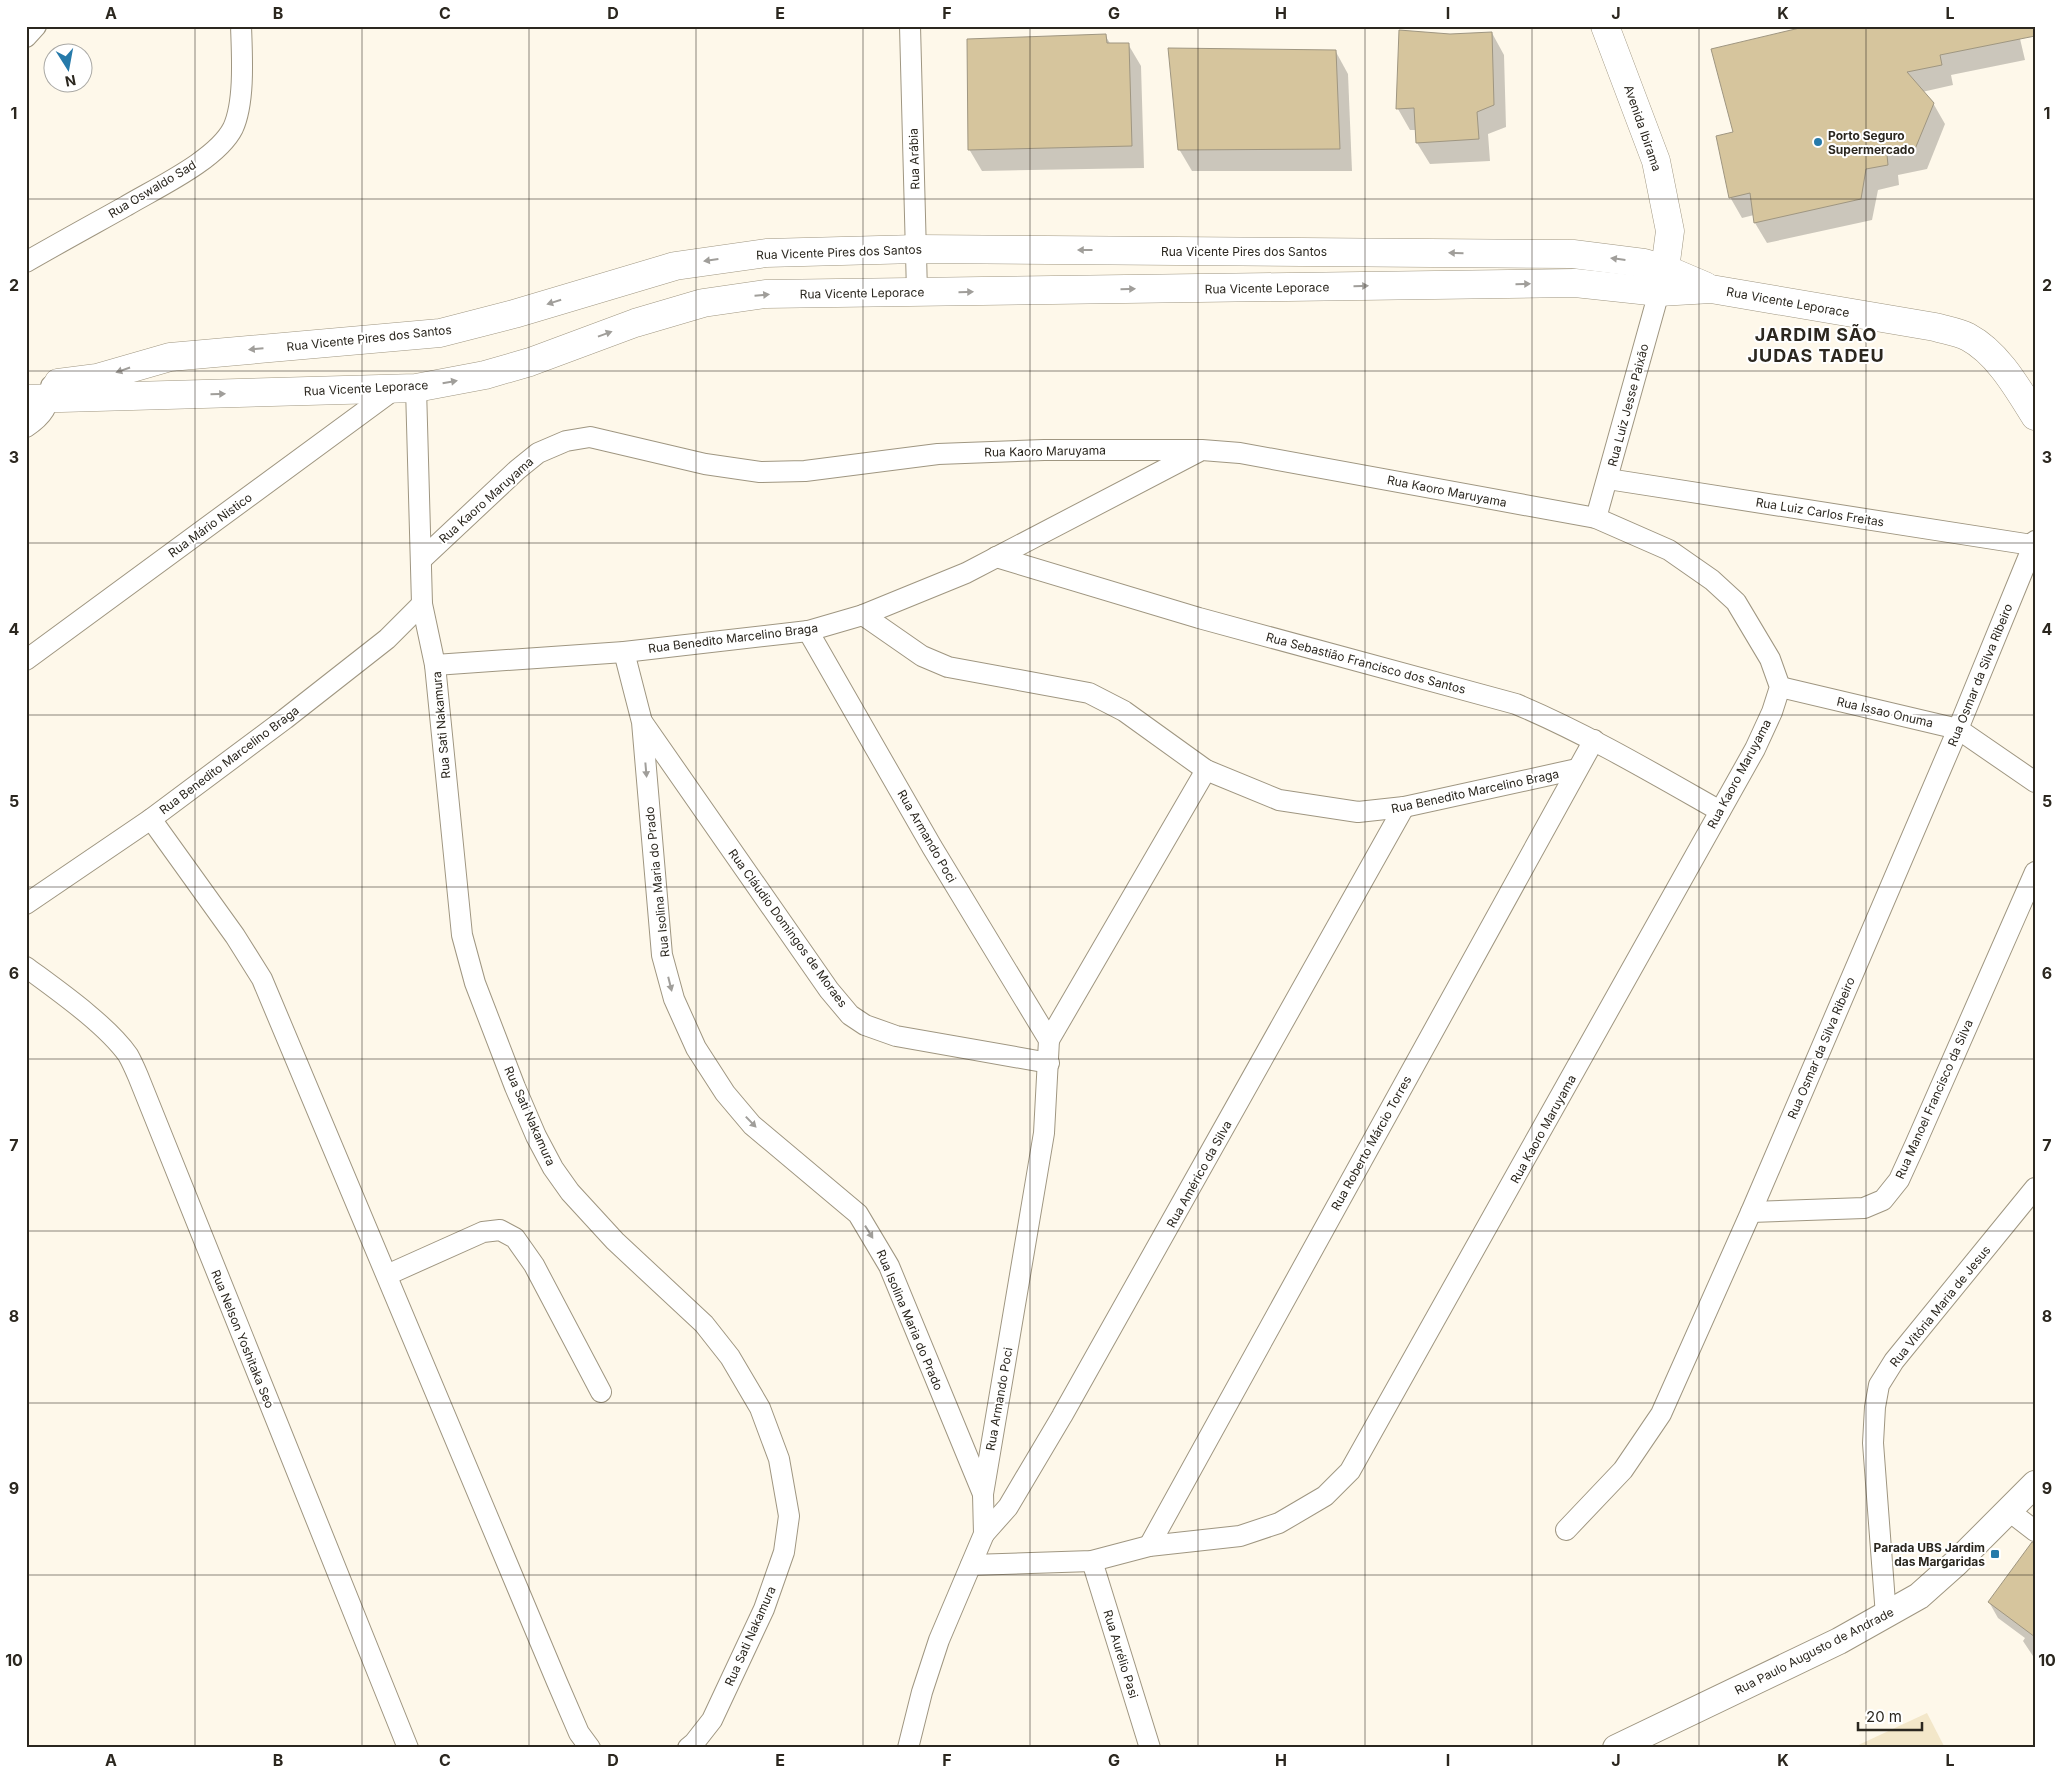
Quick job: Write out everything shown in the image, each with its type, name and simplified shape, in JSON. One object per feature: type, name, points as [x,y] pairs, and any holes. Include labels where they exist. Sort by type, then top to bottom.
[{"type":"main road","name":"Avenida Ibirama","points":[[1605,26],[1656,161],[1670,231],[1662,280]]},
{"type":"main road","name":"Rua Vicente Pires dos Santos","points":[[38,391],[97,378],[170,357],[440,333],[514,314],[691,263],[766,253],[917,249],[1567,254],[1644,263],[1662,280]]},
{"type":"main road","name":"Rua Vicente Leporace","points":[[38,391],[170,396],[405,388],[485,375],[530,362],[635,323],[703,302],[766,294],[1575,283],[1662,280],[1935,327],[1967,336],[1984,348],[2001,367],[2035,416]]},
{"type":"main road","points":[[170,357],[158,368],[157,374],[159,384],[170,396]]},
{"type":"street","points":[[26,37],[36,26]]},
{"type":"street","name":"Rua Oswaldo Sad","points":[[26,262],[192,168],[222,143],[233,128],[239,102],[242,83],[241,26]]},
{"type":"street","name":"Rua Arábia","points":[[910,26],[917,292]]},
{"type":"street","name":"Rua Luiz Jesse Paixão","points":[[1596,518],[1662,280]]},
{"type":"street","name":"Rua Sati Nakamura","points":[[405,388],[421,560],[422,604],[435,665],[462,935],[475,983],[536,1136],[553,1168],[570,1192],[615,1241],[704,1324],[730,1357],[760,1408],[779,1459],[789,1516],[784,1552],[764,1609],[712,1720],[688,1748]]},
{"type":"street","name":"Rua Mário Nistico","points":[[26,660],[405,388]]},
{"type":"street","points":[[26,427],[42,414],[38,391]]},
{"type":"street","name":"Rua Kaoro Maruyama","points":[[421,560],[517,470],[538,453],[566,441],[590,437],[705,464],[760,472],[805,471],[938,454],[1044,450],[1202,450],[1279,459],[1596,518],[1669,550],[1712,580],[1736,602],[1770,658],[1780,687],[1772,712],[1755,748],[1350,1470],[1325,1496],[1279,1523],[1240,1536],[1150,1546],[1092,1560],[972,1565]]},
{"type":"street","points":[[863,615],[944,582],[996,557],[1202,450]]},
{"type":"street","name":"Rua Luiz Carlos Freitas","points":[[1608,479],[2034,543]]},
{"type":"street","name":"Rua Osmar da Silva Ribeiro","points":[[1566,1530],[1623,1470],[1661,1414],[1751,1212],[1958,729],[2034,543]]},
{"type":"street","name":"Rua Sebastião Francisco dos Santos","points":[[996,557],[1199,618],[1516,704],[1559,722],[1594,740],[1720,811]]},
{"type":"street","name":"Rua Benedito Marcelino Braga","points":[[26,904],[150,818],[347,671],[387,639],[422,604]]},
{"type":"street","name":"Rua Benedito Marcelino Braga","points":[[435,665],[624,652],[808,630],[863,615],[922,656],[948,667],[1089,693],[1124,711],[1206,770],[1279,800],[1358,812],[1404,807],[1577,769]]},
{"type":"street","name":"Rua Armando Poci","points":[[808,630],[932,847],[1049,1040],[1044,1133],[983,1494],[984,1534],[939,1640],[922,1692],[908,1748]]},
{"type":"street","name":"Rua Isolina Maria do Prado","points":[[624,652],[642,722],[662,955],[674,999],[696,1048],[725,1093],[752,1125],[858,1214],[889,1266],[983,1494]]},
{"type":"street","name":"Rua Issao Onuma","points":[[1780,687],[1958,729],[2035,782]]},
{"type":"street","name":"Rua Cláudio Domingos de Moraes","points":[[642,722],[829,990],[850,1015],[865,1025],[896,1036],[1049,1063]]},
{"type":"street","name":"Rua Roberto Márcio Torres","points":[[1150,1546],[1594,740]]},
{"type":"street","points":[[1049,1040],[1206,770]]},
{"type":"street","points":[[649,801],[657,790],[668,783],[682,780]]},
{"type":"street","name":"Rua Américo da Silva","points":[[984,1534],[1008,1506],[1062,1416],[1404,807]]},
{"type":"street","points":[[150,818],[234,936],[262,979],[557,1682],[579,1733],[590,1748]]},
{"type":"street","name":"Rua Manoel Francisco da Silva","points":[[1751,1212],[1864,1208],[1883,1200],[1899,1180],[2035,872]]},
{"type":"street","name":"Rua Nelson Yoshitaka Seo","points":[[26,967],[104,1030],[128,1056],[138,1076],[408,1748]]},
{"type":"street","name":"Rua Vitória Maria de Jesus","points":[[1886,1616],[1874,1443],[1875,1407],[1879,1385],[1894,1361],[2035,1188]]},
{"type":"street","points":[[387,1275],[483,1232],[500,1230],[515,1238],[534,1266],[601,1392]]},
{"type":"street","name":"Rua Paulo Augusto de Andrade","points":[[1616,1748],[1830,1645],[1886,1616],[1919,1596],[1956,1563],[2035,1484]]},
{"type":"street","points":[[2009,1511],[2035,1531]]},
{"type":"street","name":"Rua Aurélio Pasi","points":[[1092,1560],[1150,1748]]},
{"type":"shaded area","points":[[1927,1713],[1945,1748],[1852,1748]]},
{"type":"building","points":[[1808,26],[2035,26],[2035,36],[1940,55],[1942,65],[1907,72],[1934,103],[1915,149],[1887,155],[1888,165],[1866,169],[1861,199],[1754,223],[1750,193],[1729,198],[1716,136],[1733,132],[1711,49]]},
{"type":"building","points":[[1399,30],[1450,34],[1492,32],[1494,105],[1477,112],[1479,139],[1416,143],[1414,108],[1396,109]]},
{"type":"building","points":[[1106,34],[1107,43],[1129,43],[1132,146],[968,150],[967,39]]},
{"type":"building","points":[[1168,48],[1336,50],[1340,149],[1178,150]]},
{"type":"building","points":[[2032,1542],[2035,1543],[2035,1637],[1988,1602]]},
{"type":"place","name":"Porto Seguro Supermercado","points":[[1818,142]]},
{"type":"place","name":"Parada UBS Jardim das Margaridas","points":[[1995,1554]]},
{"type":"district","name":"JARDIM SÃO JUDAS TADEU","points":[[1816,344]]}]
